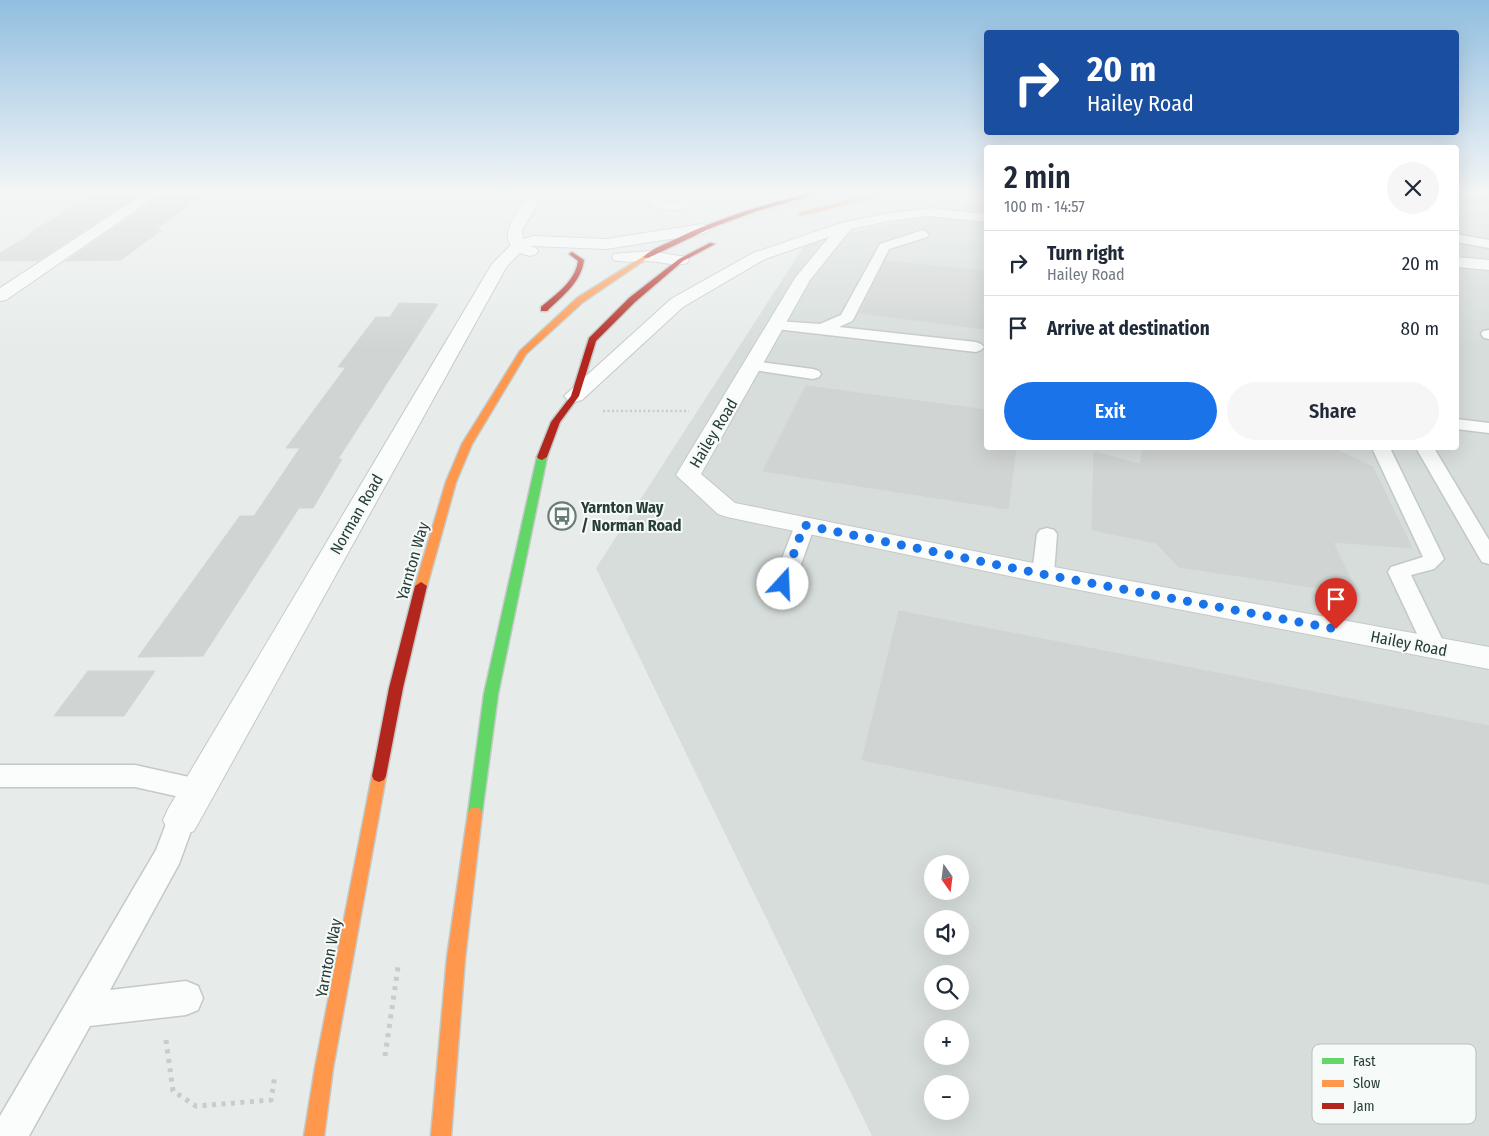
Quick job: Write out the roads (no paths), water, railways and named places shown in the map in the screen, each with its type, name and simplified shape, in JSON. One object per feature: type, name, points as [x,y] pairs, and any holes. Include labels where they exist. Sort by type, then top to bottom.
[{"type":"street","points":[[0,296],[78,244]]},
{"type":"street","points":[[521,244],[522,249],[572,254],[620,257],[648,256],[681,260]]},
{"type":"street","name":"Norman Road","points":[[181,820],[500,264],[521,244]]},
{"type":"street","points":[[606,244],[632,247],[648,256]]},
{"type":"street","name":"Yarnton Way","points":[[314,1136],[324,1068],[396,688],[422,583],[452,482],[467,444],[523,352],[580,300],[648,256],[672,244]]},
{"type":"street","points":[[575,396],[592,340],[632,300],[681,260],[712,244]]},
{"type":"street","points":[[441,1136],[456,958],[491,694],[541,459],[556,422],[575,396],[677,303],[759,256],[794,244]]},
{"type":"street","name":"Hailey Road","points":[[831,244],[803,278],[688,475],[727,509],[1042,574],[1489,658]]},
{"type":"street","points":[[523,352],[540,312],[579,275],[582,265],[580,260],[572,254]]},
{"type":"street","points":[[1459,262],[1489,265]]},
{"type":"lane","points":[[822,329],[847,318],[884,247],[893,244]]},
{"type":"lane","points":[[776,324],[976,347]]},
{"type":"lane","points":[[753,366],[813,374]]},
{"type":"lane","points":[[1459,424],[1489,428]]},
{"type":"lane","points":[[1382,450],[1434,559],[1427,564],[1399,572],[1434,648]]},
{"type":"lane","points":[[1426,450],[1489,557]]},
{"type":"lane","points":[[783,584],[804,525]]},
{"type":"lane","points":[[1042,574],[1047,534]]},
{"type":"lane","points":[[0,776],[135,776],[198,790]]},
{"type":"lane","points":[[9,1136],[169,855],[181,820]]},
{"type":"lane","points":[[82,1010],[173,998]]},
{"type":"place","name":"Yarnton Way / Norman Road","points":[[562,516]]}]
